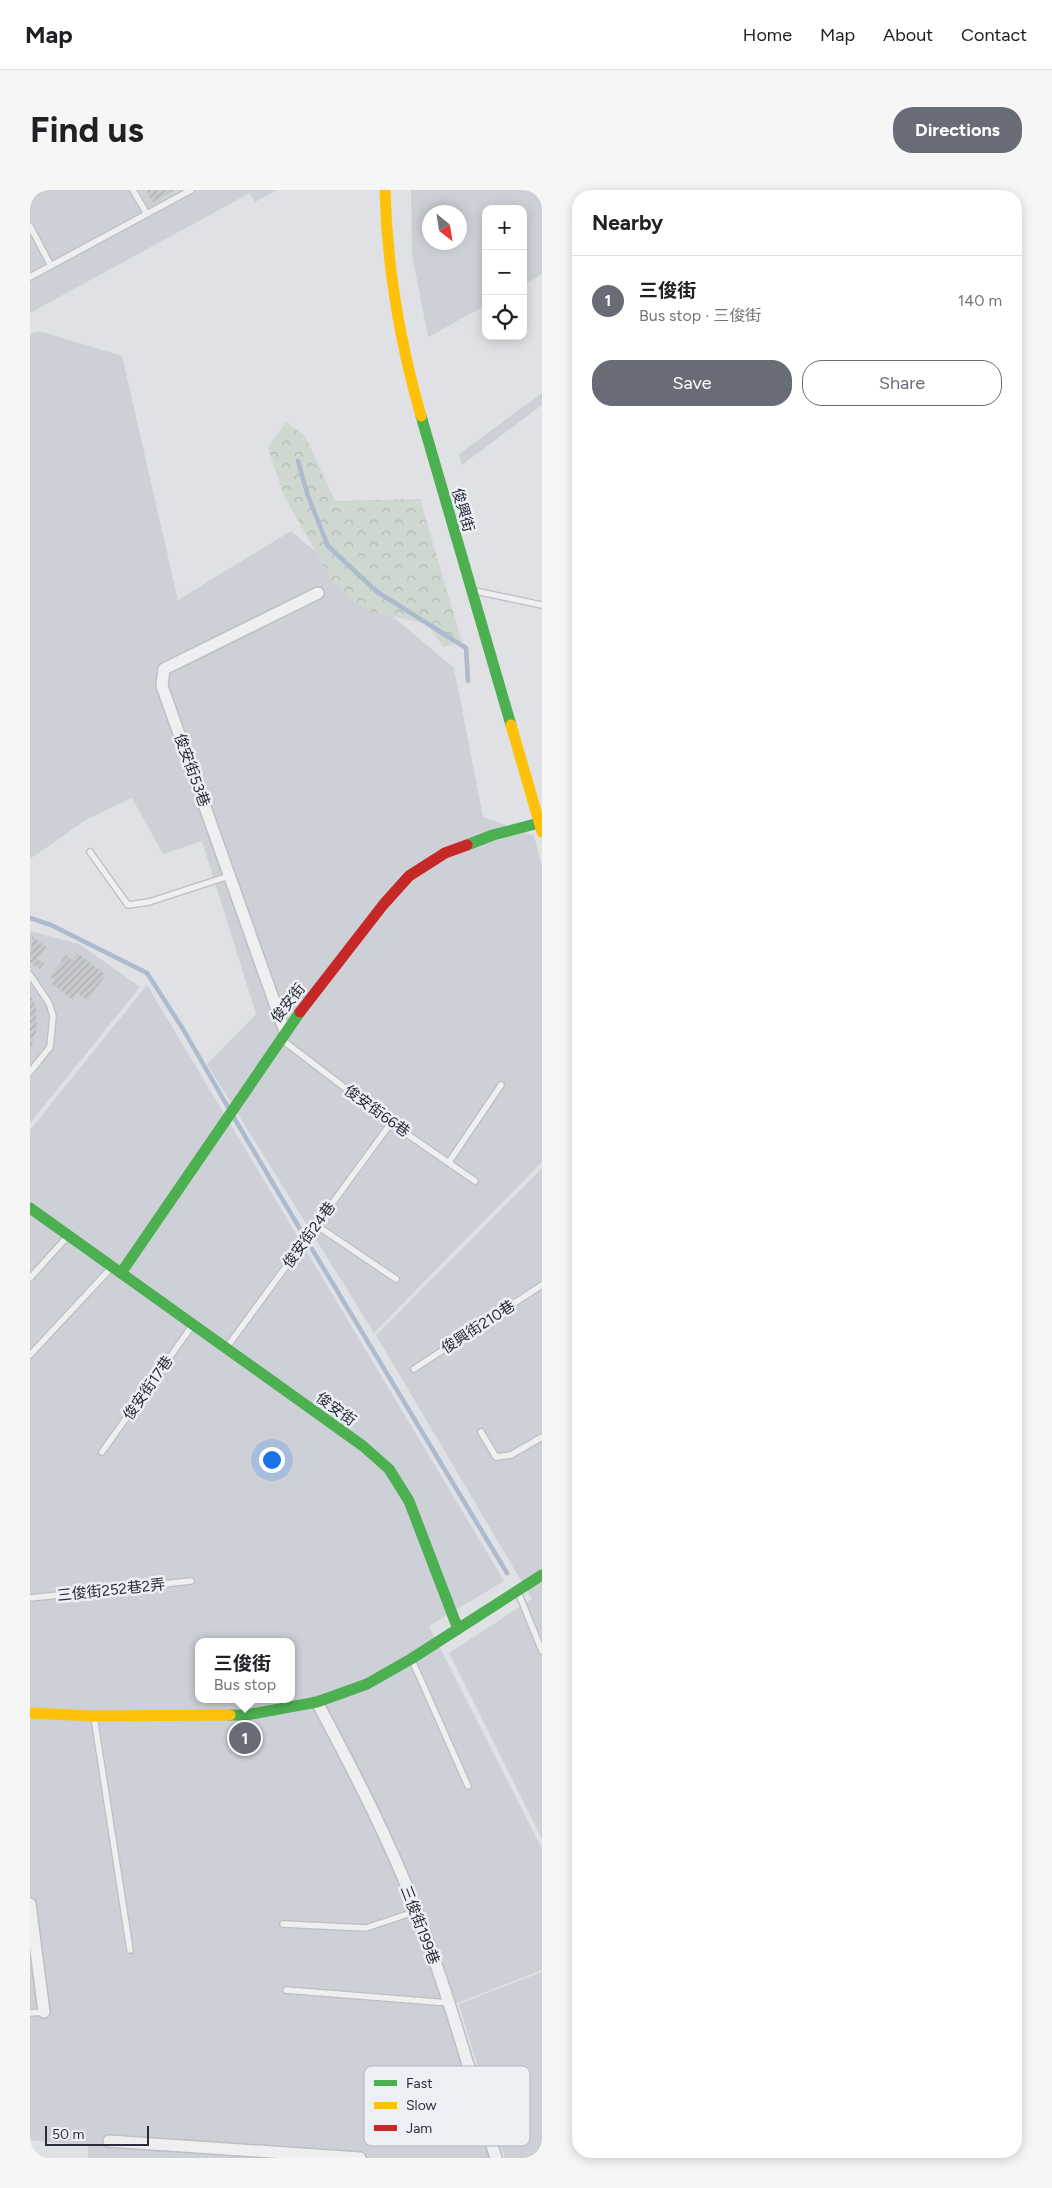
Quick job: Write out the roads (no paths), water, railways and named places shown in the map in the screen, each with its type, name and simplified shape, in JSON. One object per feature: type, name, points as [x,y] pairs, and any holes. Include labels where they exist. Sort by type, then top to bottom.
[{"type":"street","name":"俊興街","points":[[385,190],[388,243],[400,328],[416,398],[541,826]]},
{"type":"street","name":"俊安街53巷","points":[[282,1035],[229,876],[162,686],[164,669],[318,593]]},
{"type":"street","name":"俊安街","points":[[117,1270],[226,1118],[282,1035],[383,905],[409,876],[445,853],[494,835],[541,826]]},
{"type":"street","name":"俊安街","points":[[30,1208],[363,1446],[389,1469],[409,1501],[458,1629]]},
{"type":"street","points":[[30,1712],[94,1716],[246,1715],[317,1702],[367,1684],[411,1659],[542,1575]]},
{"type":"street","name":"三俊街199巷","points":[[317,1702],[372,1807],[417,1911],[449,2003],[468,2066]]},
{"type":"street","points":[[30,1904],[44,2012]]},
{"type":"street","points":[[109,2141],[360,2158]]},
{"type":"street","name":"三俊街199巷","points":[[492,2146],[496,2158]]},
{"type":"lane","points":[[133,190],[146,214]]},
{"type":"lane","points":[[30,277],[191,190]]},
{"type":"lane","points":[[30,226],[52,266]]},
{"type":"lane","points":[[471,590],[542,606]]},
{"type":"lane","points":[[90,852],[128,905],[149,902],[229,876]]},
{"type":"lane","points":[[30,975],[49,1003],[53,1016],[50,1047],[30,1072]]},
{"type":"lane","name":"俊安街66巷","points":[[282,1035],[391,1122],[475,1181]]},
{"type":"lane","points":[[449,1162],[501,1085]]},
{"type":"lane","name":"俊安街24巷","points":[[226,1348],[391,1122]]},
{"type":"lane","points":[[316,1225],[396,1279]]},
{"type":"lane","points":[[30,1278],[68,1235]]},
{"type":"lane","points":[[30,1355],[117,1270]]},
{"type":"lane","name":"俊興街210巷","points":[[414,1369],[542,1285]]},
{"type":"lane","name":"俊安街17巷","points":[[102,1452],[193,1324]]},
{"type":"lane","points":[[480,1432],[496,1457],[511,1455],[542,1437]]},
{"type":"lane","name":"三俊街252巷2弄","points":[[30,1598],[192,1581]]},
{"type":"lane","points":[[518,1591],[542,1651]]},
{"type":"lane","points":[[411,1659],[468,1786]]},
{"type":"lane","points":[[94,1716],[130,1950]]},
{"type":"lane","points":[[283,1924],[366,1928],[417,1911]]},
{"type":"lane","points":[[286,1990],[449,2003]]},
{"type":"lane","points":[[30,2013],[44,2012]]},
{"type":"waterway","points":[[298,461],[308,496],[328,546],[376,591],[466,648],[468,681]]},
{"type":"waterway","points":[[30,918],[51,925],[147,973],[183,1029],[229,1109]]},
{"type":"waterway","points":[[233,1116],[300,1229]]},
{"type":"waterway","points":[[312,1249],[507,1573]]},
{"type":"place","name":"三俊街","points":[[245,1738]]}]
